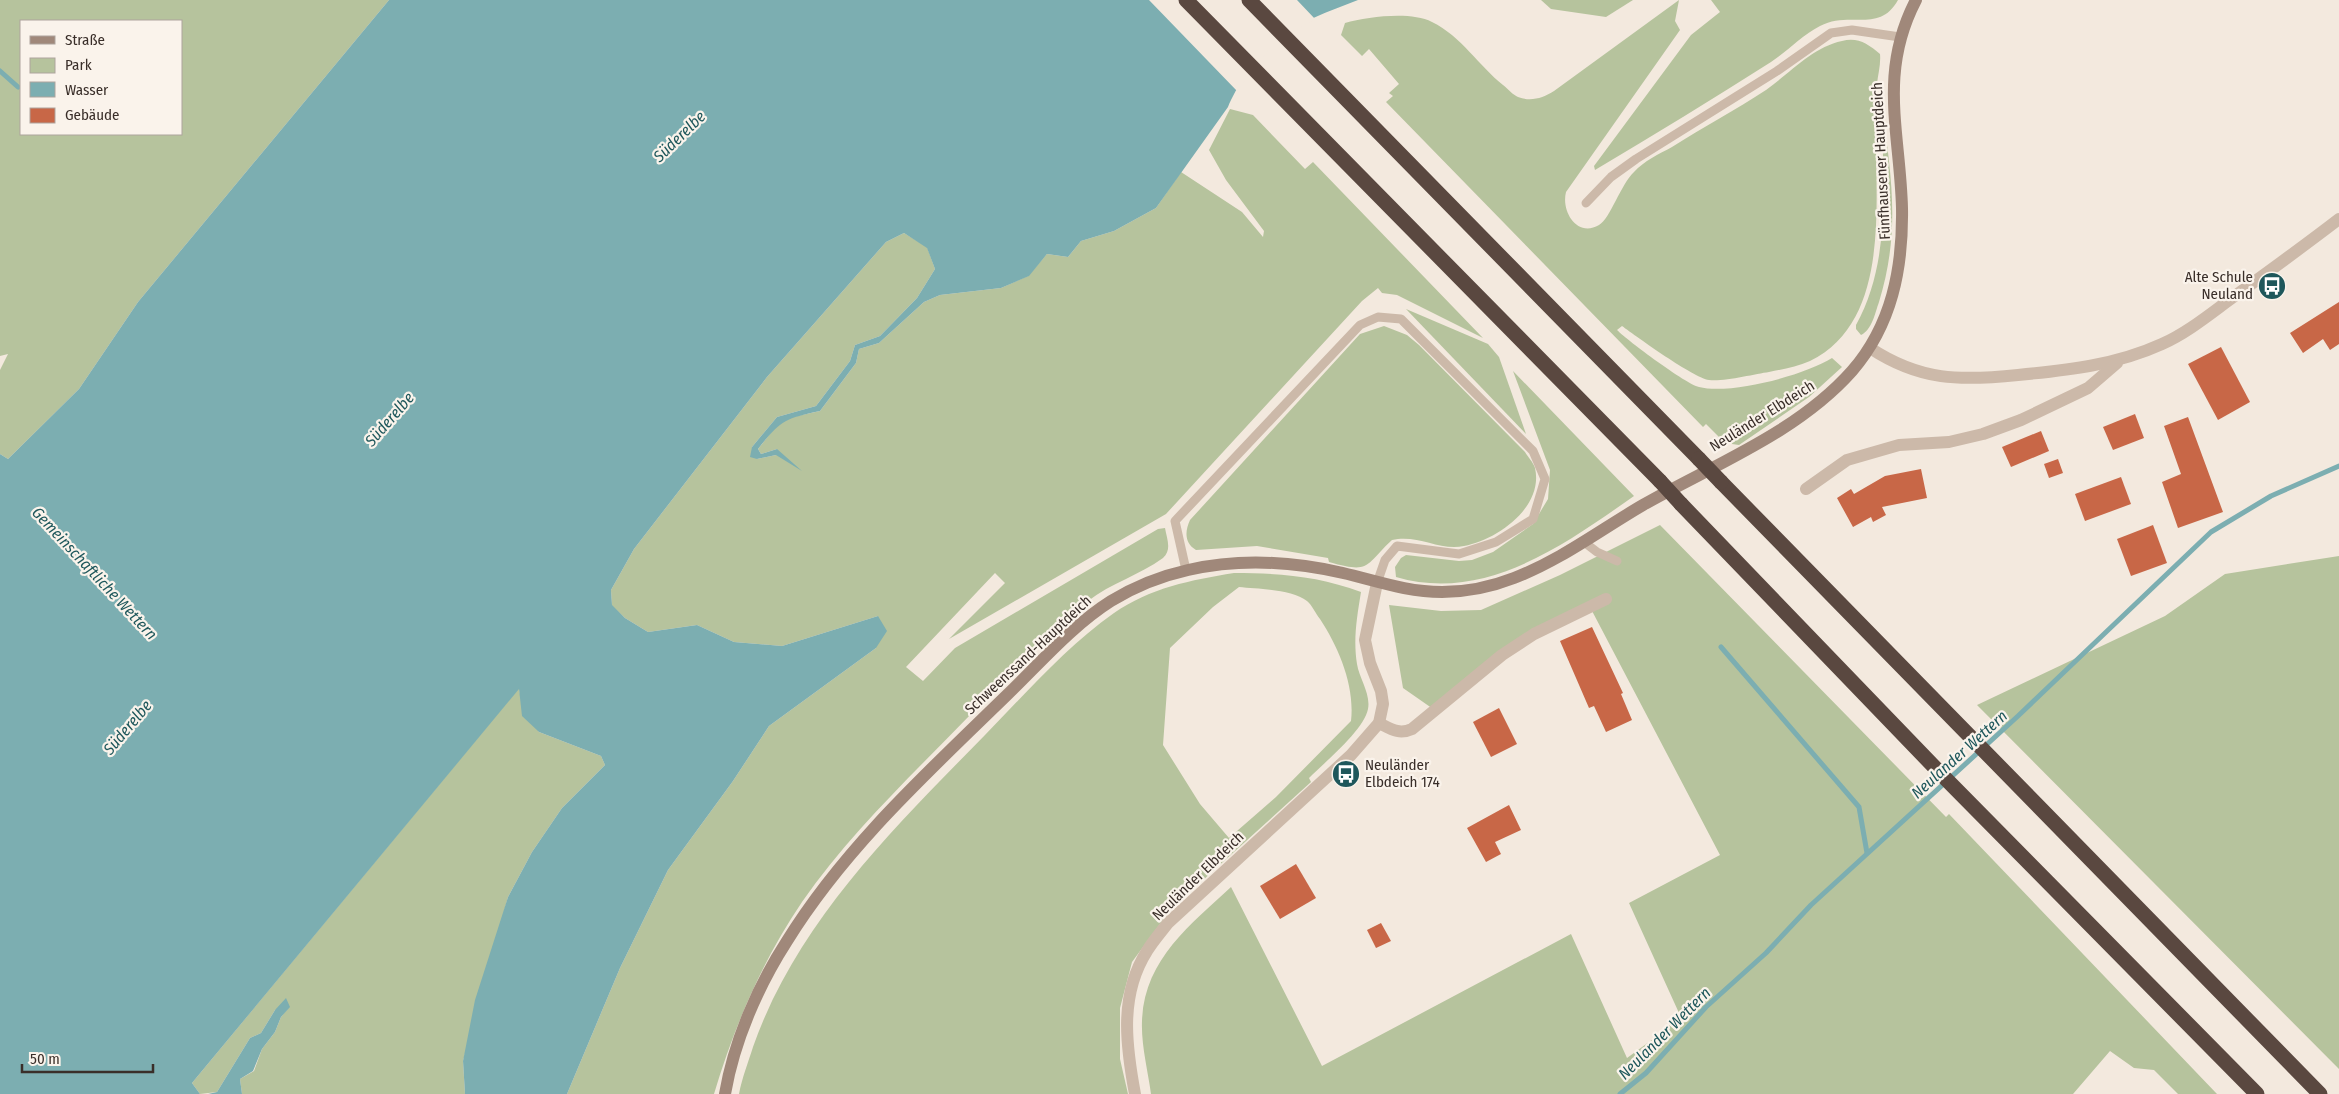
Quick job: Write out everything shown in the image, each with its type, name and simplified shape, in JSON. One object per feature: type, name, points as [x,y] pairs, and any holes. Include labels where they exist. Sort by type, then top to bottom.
[{"type":"highway","points":[[1186,0],[1660,481],[1944,777],[2257,1094]]},
{"type":"highway","points":[[1249,0],[2320,1094]]},
{"type":"street","name":"Fünfhausener Hauptdeich","points":[[1870,348],[1884,322],[1896,287],[1901,250],[1902,207],[1893,95],[1894,66],[1900,37],[1916,0]]},
{"type":"street","points":[[1870,348],[1890,361],[1914,372],[1934,377],[1959,379],[1984,379],[2080,369],[2122,359],[2177,336],[2339,219]]},
{"type":"street","name":"Neuländer Elbdeich","points":[[1642,506],[1770,435],[1806,412],[1840,383],[1870,348]]},
{"type":"street","points":[[1806,489],[1847,460],[1899,445],[1949,442],[2020,420],[2088,388],[2122,359]]},
{"type":"street","name":"Schweenssand-Hauptdeich","points":[[725,1094],[750,1010],[786,941],[841,866],[924,776],[1077,628],[1109,602],[1148,582],[1186,570],[1232,562],[1274,562],[1312,567],[1406,590],[1475,590],[1512,579],[1551,562],[1642,506]]},
{"type":"street","points":[[1377,583],[1365,640],[1370,663],[1381,691],[1383,704],[1378,723],[1395,732],[1405,732],[1412,729],[1502,656],[1534,634],[1606,599]]},
{"type":"street","name":"Neuländer Elbdeich","points":[[1135,1094],[1129,1061],[1128,996],[1135,973],[1147,950],[1168,923],[1351,755],[1378,723]]},
{"type":"lane","points":[[1586,204],[1611,177],[1636,159],[1762,81],[1831,33],[1852,30],[1900,37]]},
{"type":"lane","points":[[1186,570],[1175,521],[1360,325],[1378,317],[1401,319],[1533,451],[1545,479],[1542,494],[1533,518],[1503,537],[1459,554],[1397,546],[1386,560],[1377,583]]},
{"type":"lane","points":[[1584,542],[1597,552],[1618,561]]},
{"type":"green space","points":[[0,0],[389,0],[138,302],[79,389],[8,459],[0,454],[0,370],[8,354],[0,356]]},
{"type":"green space","points":[[1541,0],[1633,0],[1606,17],[1551,9]]},
{"type":"green space","points":[[1679,0],[1675,21],[1680,30],[1566,192],[1565,199],[1568,214],[1572,220],[1584,228],[1591,228],[1603,221],[1629,177],[1642,164],[1766,90],[1802,61],[1821,49],[1831,44],[1853,40],[1867,44],[1880,54],[1876,105],[1876,232],[1872,263],[1865,293],[1853,321],[1835,344],[1810,361],[1795,366],[1730,379],[1709,380],[1679,365],[1622,326],[1617,330],[1670,371],[1699,387],[1713,389],[1729,388],[1767,382],[1804,371],[1832,358],[1842,367],[1809,397],[1739,445],[1725,443],[1706,424],[1703,427],[1386,102],[1393,96],[1389,93],[1399,84],[1369,49],[1362,56],[1341,35],[1345,23],[1377,17],[1412,17],[1432,22],[1461,43],[1514,95],[1532,99],[1546,96],[1554,91]]},
{"type":"green space","points":[[1711,0],[1898,0],[1890,10],[1882,16],[1873,19],[1842,20],[1820,26],[1801,38],[1771,62],[1595,170],[1594,166],[1691,35],[1720,12]]},
{"type":"green space","points":[[1882,104],[1891,180],[1892,227],[1890,251],[1879,302],[1868,329],[1861,335],[1856,329],[1856,325],[1868,299],[1876,273],[1883,217]]},
{"type":"green space","points":[[1230,109],[1253,115],[1305,169],[1313,162],[1483,338],[1397,295],[1382,293],[1378,288],[1362,301],[1166,514],[949,639],[1005,583],[995,573],[906,667],[923,681],[955,648],[1158,529],[1165,528],[1168,540],[1168,548],[1163,558],[1097,595],[1072,613],[1057,627],[883,805],[841,852],[802,902],[774,947],[740,1019],[714,1094],[567,1094],[620,968],[668,870],[733,781],[769,726],[876,648],[878,616],[782,646],[734,642],[697,625],[648,632],[625,618],[612,606],[611,590],[634,549],[767,377],[886,242],[904,233],[927,247],[935,269],[917,298],[880,336],[855,345],[850,361],[816,406],[777,417],[752,447],[757,459],[776,455],[777,449],[761,454],[758,449],[777,425],[788,418],[820,411],[856,363],[859,349],[879,343],[924,302],[940,295],[1001,288],[1028,276],[1047,254],[1068,257],[1081,241],[1114,231],[1156,208],[1181,172],[1242,212],[1263,237],[1264,231],[1226,180],[1209,150]]},
{"type":"green space","points":[[1406,309],[1488,344],[1499,357],[1526,434]]},
{"type":"green space","points":[[1384,326],[1407,335],[1419,345],[1525,452],[1535,468],[1536,482],[1532,496],[1525,508],[1503,529],[1477,543],[1455,547],[1411,539],[1392,540],[1371,562],[1360,567],[1343,566],[1329,562],[1328,558],[1257,546],[1196,550],[1192,547],[1187,536],[1190,520],[1360,334]]},
{"type":"green space","points":[[1513,371],[1634,496],[1580,533],[1551,550],[1522,565],[1492,576],[1461,582],[1429,583],[1396,577],[1395,567],[1401,558],[1406,555],[1459,561],[1472,560],[1493,552],[1533,524],[1548,499],[1550,470]]},
{"type":"green space","points":[[1660,525],[1946,817],[1949,814],[2217,1094],[2178,1094],[2154,1070],[2134,1068],[2110,1051],[2073,1094],[1151,1094],[1142,1021],[1145,999],[1151,980],[1160,962],[1172,945],[1200,915],[1231,887],[1322,1066],[1571,934],[1627,1058],[1664,1031],[1679,1013],[1629,903],[1720,855],[1591,609],[1502,655],[1436,711],[1403,688],[1389,605],[1441,611],[1481,610],[1560,575]]},
{"type":"green space","points":[[2339,556],[2339,1069],[1977,705],[2165,616],[2225,574]]},
{"type":"green space","points":[[1234,573],[1251,573],[1299,576],[1330,582],[1361,592],[1355,646],[1358,669],[1368,698],[1368,709],[1352,736],[1309,778],[1311,782],[1171,909],[1132,962],[1120,1008],[1120,1059],[1128,1094],[739,1094],[753,1047],[772,1002],[795,959],[851,879],[917,805],[1047,671],[1096,626],[1128,604],[1156,591]],"holes":[[[1239,587],[1274,590],[1293,594],[1301,597],[1311,605],[1327,630],[1339,655],[1348,681],[1352,708],[1351,721],[1276,797],[1229,838],[1200,804],[1163,745],[1170,648],[1213,607]]]},
{"type":"green space","points":[[519,688],[521,700],[539,732],[601,756],[605,765],[562,808],[532,852],[508,897],[463,1061],[465,1094],[242,1094],[240,1079],[254,1071],[262,1049],[275,1032],[281,1017],[289,1007],[275,1010],[261,1033],[250,1038],[217,1092],[200,1094],[192,1083]]},
{"type":"water","points":[[389,0],[1358,0],[1304,23],[1284,34],[1261,53],[1248,71],[1228,107],[1156,208],[1114,231],[1081,241],[1068,257],[1047,254],[1029,276],[1001,288],[940,295],[924,302],[879,343],[859,349],[856,363],[820,411],[798,416],[784,422],[772,432],[758,449],[761,454],[777,449],[802,471],[776,455],[757,459],[750,457],[752,447],[777,417],[816,406],[850,361],[855,345],[880,336],[917,298],[935,269],[927,248],[904,233],[886,242],[767,377],[634,549],[611,590],[612,605],[625,618],[648,632],[697,625],[734,642],[782,646],[878,616],[887,631],[876,648],[769,726],[733,781],[668,870],[620,968],[567,1094],[465,1094],[463,1061],[475,1000],[508,897],[532,852],[562,808],[605,765],[601,756],[539,732],[522,716],[519,689],[192,1083],[200,1094],[0,1094],[0,454],[8,459],[79,389],[138,302]]},
{"type":"water","points":[[286,998],[290,1007],[281,1017],[275,1032],[262,1049],[253,1071],[240,1079],[242,1094],[208,1094],[217,1092],[250,1038],[261,1033],[275,1010]]},
{"type":"pier","points":[[1149,0],[1297,0],[1315,19],[1274,43],[1237,91]]},
{"type":"building","points":[[2339,302],[2339,344],[2330,350],[2323,339],[2303,353],[2290,333]]},
{"type":"building","points":[[2221,347],[2250,402],[2218,420],[2188,364]]},
{"type":"building","points":[[2135,414],[2144,438],[2113,450],[2103,427]]},
{"type":"building","points":[[2188,417],[2223,512],[2178,528],[2162,482],[2181,474],[2164,426]]},
{"type":"building","points":[[2041,431],[2049,451],[2011,467],[2002,447]]},
{"type":"building","points":[[2058,459],[2063,473],[2049,478],[2044,464]]},
{"type":"building","points":[[1921,469],[1927,498],[1882,507],[1886,515],[1873,522],[1871,517],[1853,527],[1837,498],[1851,489],[1854,494],[1885,476]]},
{"type":"building","points":[[2121,477],[2131,504],[2085,521],[2075,494]]},
{"type":"building","points":[[2153,525],[2167,563],[2131,576],[2117,539]]},
{"type":"building","points":[[1592,627],[1623,693],[1621,694],[1632,720],[1606,732],[1594,706],[1589,708],[1560,641]]},
{"type":"building","points":[[1499,708],[1517,744],[1491,757],[1473,722]]},
{"type":"building","points":[[1509,805],[1521,830],[1495,842],[1501,854],[1486,862],[1467,828]]},
{"type":"building","points":[[1296,864],[1316,898],[1280,919],[1260,886]]},
{"type":"building","points":[[1381,923],[1391,941],[1376,948],[1367,930]]},
{"type":"waterway","points":[[0,71],[18,87]]},
{"type":"waterway","name":"Neulander Wettern","points":[[1620,1094],[1646,1073],[1706,1007],[1766,953],[1811,905],[2018,716],[2211,532],[2271,496],[2339,466]]},
{"type":"waterway","points":[[1721,647],[1859,807],[1867,853]]},
{"type":"place","name":"Alte Schule Neuland","points":[[2272,286]]},
{"type":"place","name":"Neuländer Elbdeich 174","points":[[1346,774]]},
{"type":"water label","name":"Süderelbe","points":[[679,136]]},
{"type":"water label","name":"Süderelbe","points":[[389,419]]},
{"type":"water label","name":"Gemeinschaftliche Wettern","points":[[95,573]]},
{"type":"water label","name":"Süderelbe","points":[[127,727]]}]
